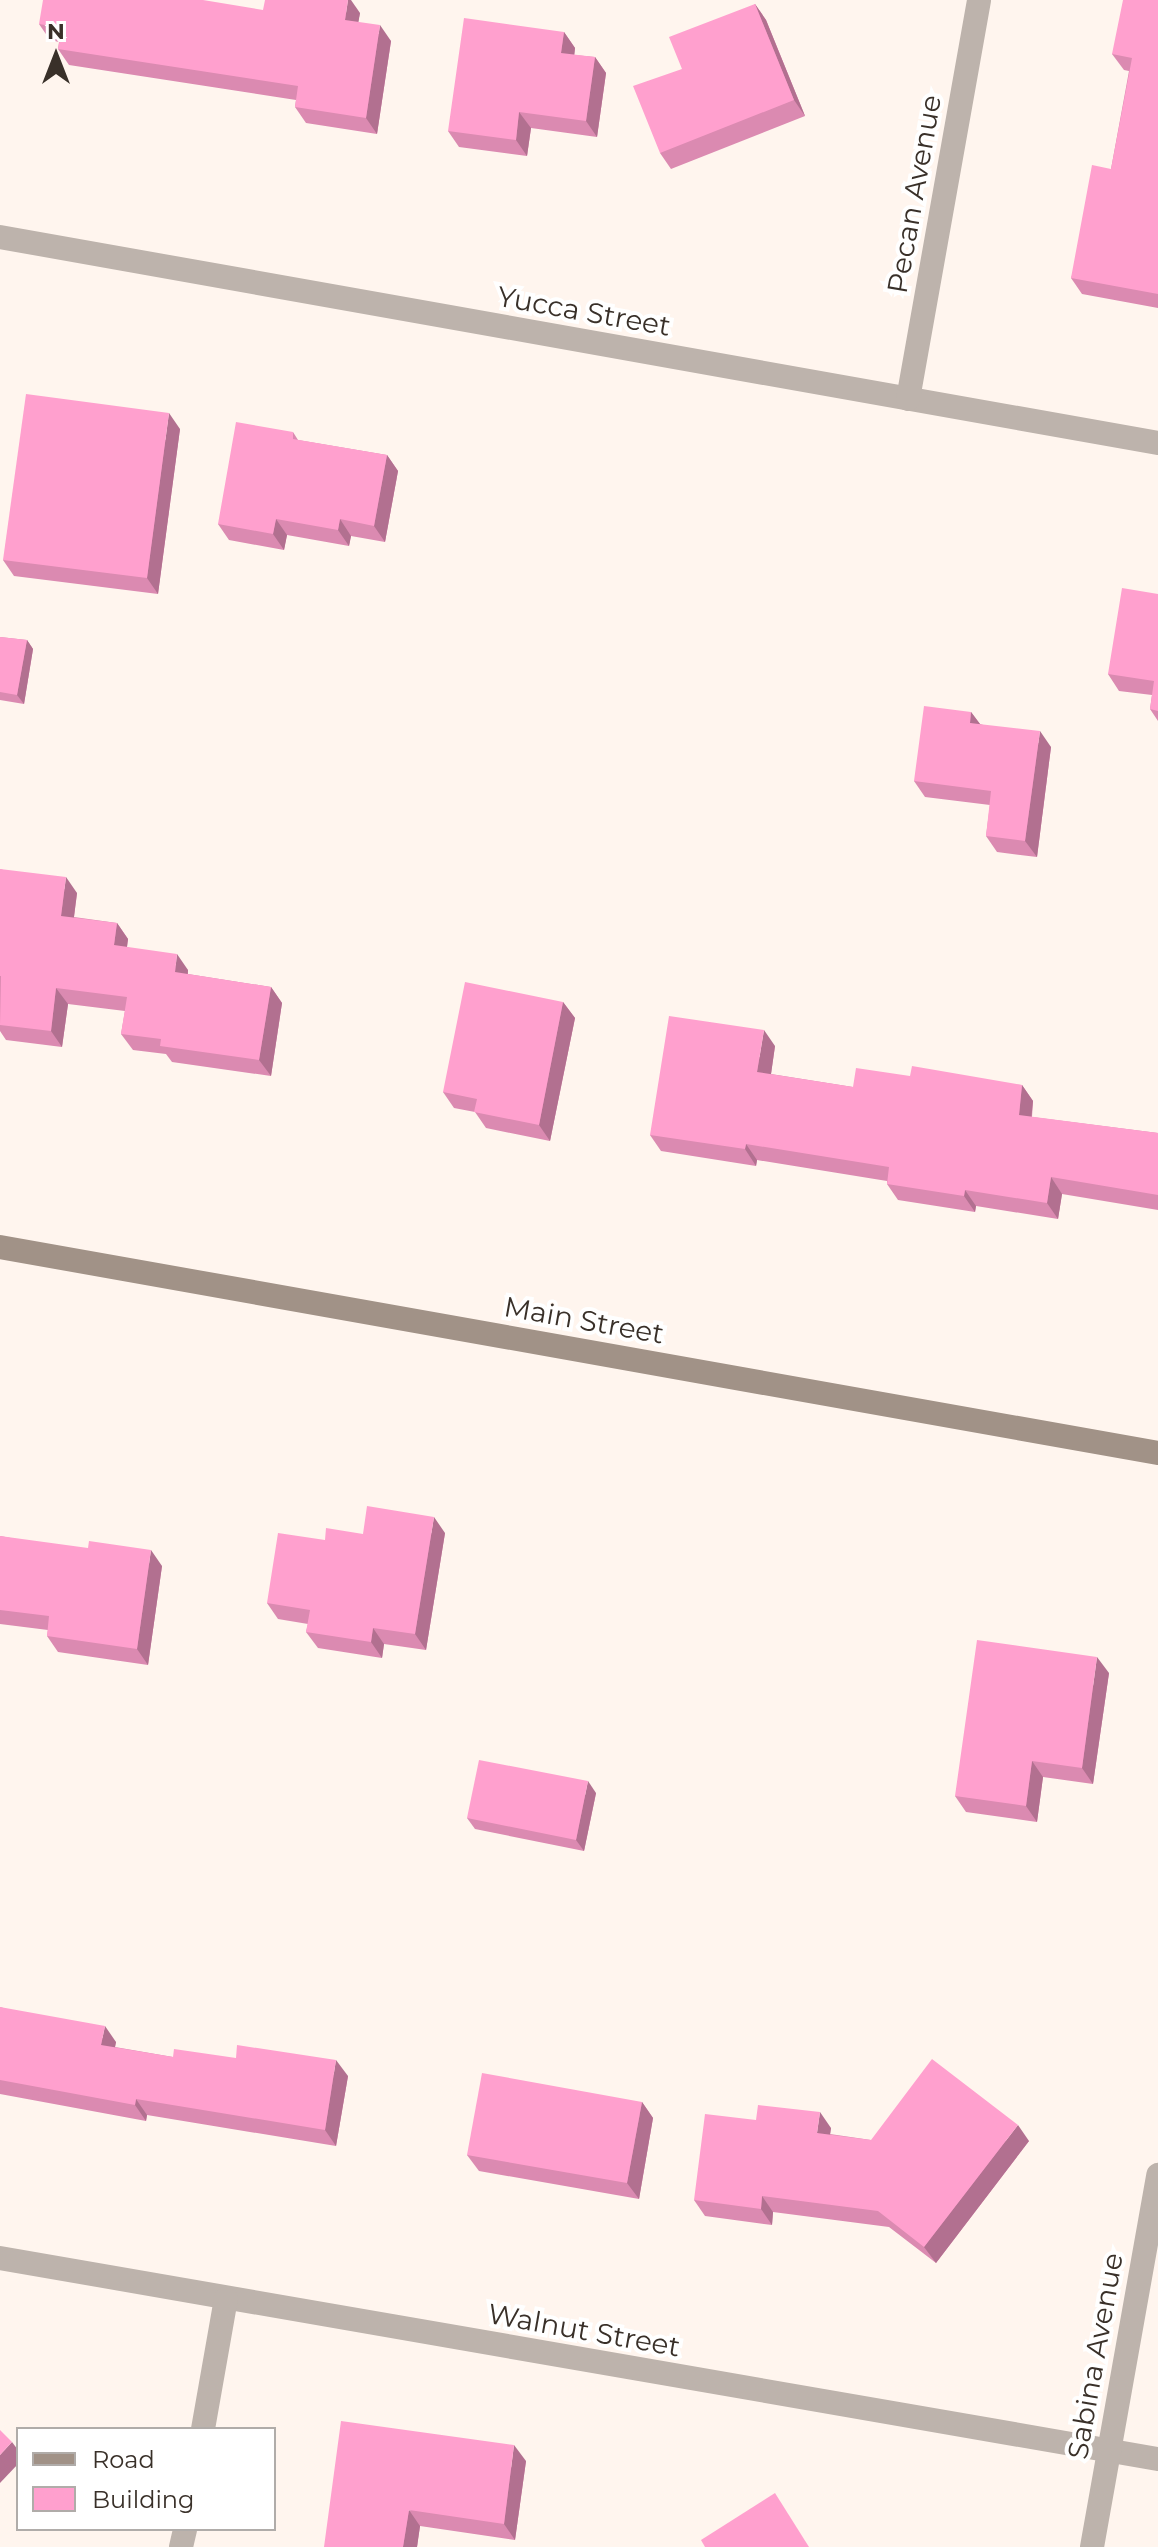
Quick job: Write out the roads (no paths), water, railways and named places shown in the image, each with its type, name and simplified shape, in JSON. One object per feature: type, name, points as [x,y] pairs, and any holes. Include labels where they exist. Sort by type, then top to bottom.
[{"type":"main road","name":"Main Street","points":[[0,1247],[1158,1453]]},
{"type":"street","name":"Pecan Avenue","points":[[908,399],[979,0]]},
{"type":"street","name":"Yucca Street","points":[[0,237],[1158,443]]},
{"type":"street","name":"Sabina Avenue","points":[[1092,2547],[1158,2175]]},
{"type":"street","name":"Walnut Street","points":[[0,2258],[1158,2459]]},
{"type":"street","points":[[203,2427],[226,2299]]}]
